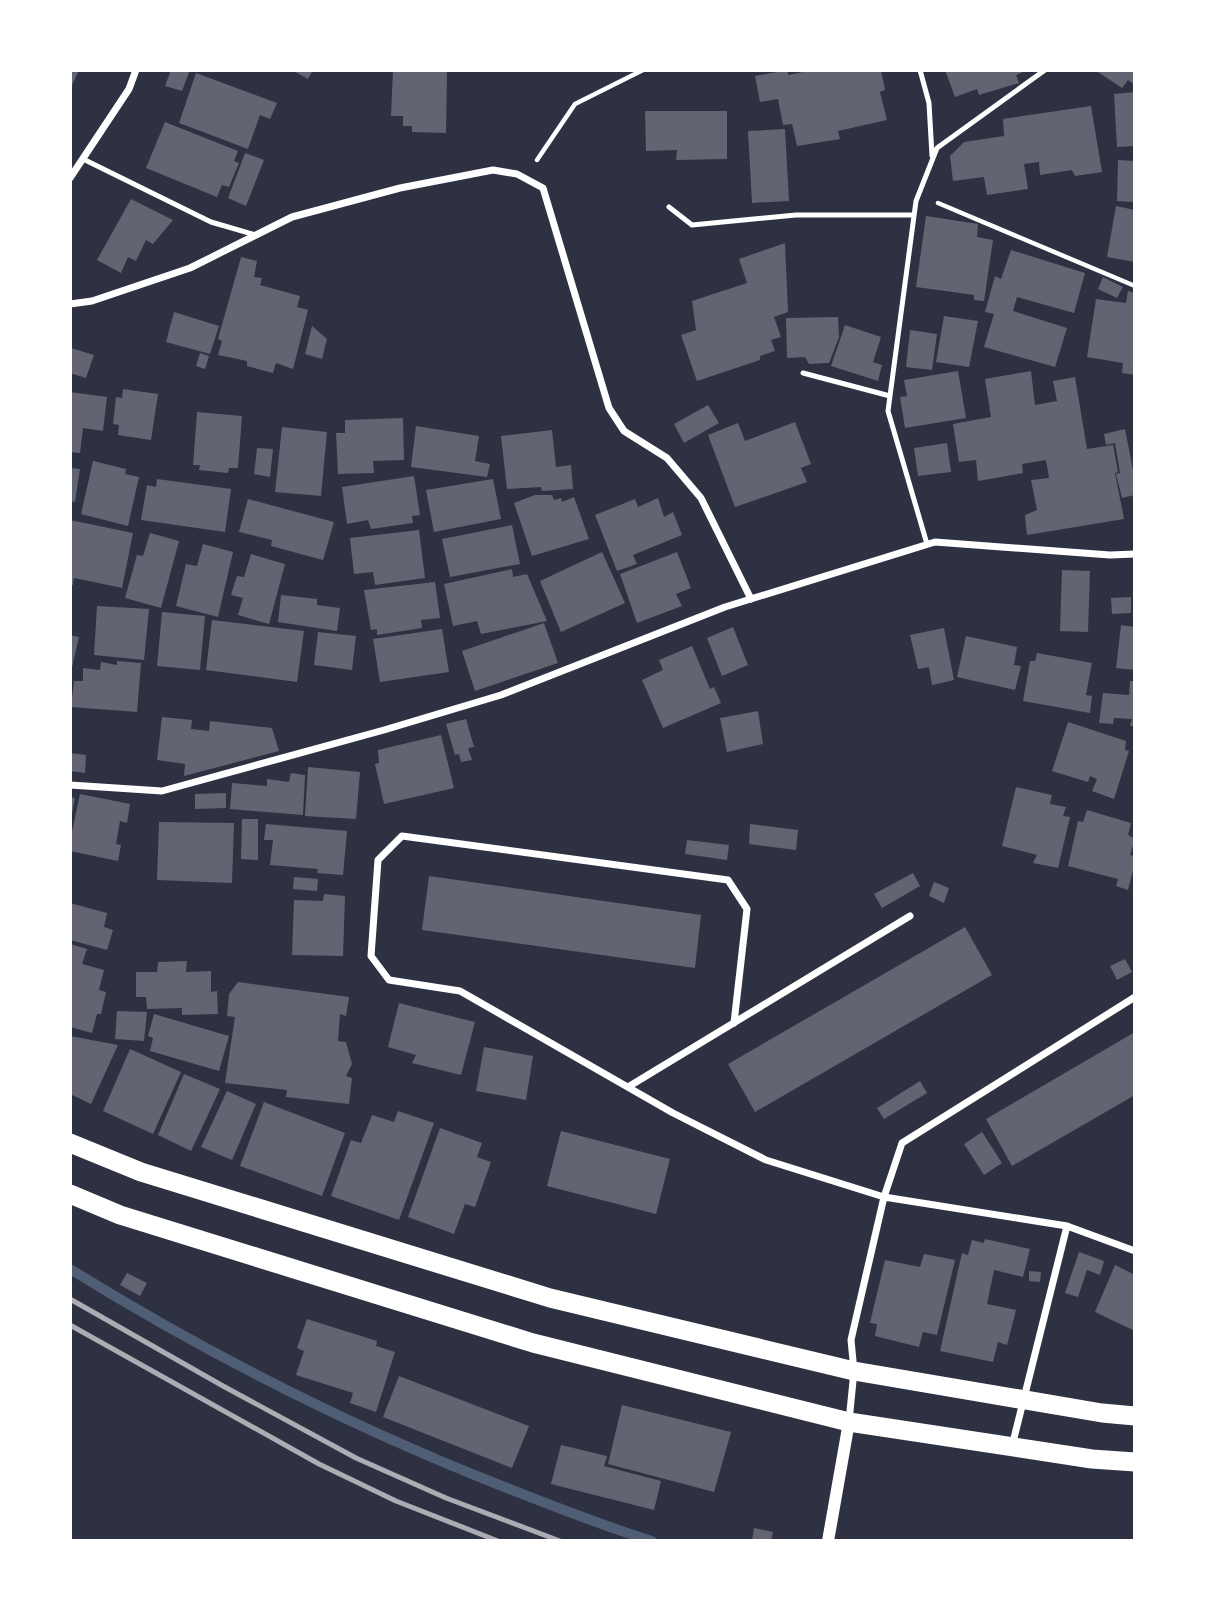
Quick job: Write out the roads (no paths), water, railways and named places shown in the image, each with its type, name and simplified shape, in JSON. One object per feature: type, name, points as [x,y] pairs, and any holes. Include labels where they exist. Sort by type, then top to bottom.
[{"type":"highway","points":[[70,1143],[141,1172],[550,1298],[854,1371],[1102,1413],[1135,1416]]},
{"type":"highway","points":[[70,1194],[120,1215],[533,1342],[849,1422],[1092,1459],[1135,1462]]},
{"type":"street","points":[[70,178],[129,89],[136,70]]},
{"type":"street","points":[[70,304],[92,301],[190,268],[292,216],[400,188],[493,170],[517,174],[543,188],[609,408],[624,431],[667,458],[701,498],[751,599]]},
{"type":"street","points":[[70,785],[162,791],[384,730],[501,695],[725,607],[936,542],[1110,555],[1135,554]]},
{"type":"street","points":[[734,1023],[747,909],[729,880],[402,836],[378,860],[371,957],[390,980],[460,991],[628,1087],[766,1160],[884,1197],[1067,1226],[1135,1251]]},
{"type":"street","points":[[628,1087],[911,916]]},
{"type":"street","points":[[828,1541],[849,1422],[854,1371],[851,1340],[884,1197],[902,1143],[1135,997]]},
{"type":"street","points":[[1012,1447],[1067,1226]]},
{"type":"lane","points":[[920,70],[929,103],[933,157]]},
{"type":"lane","points":[[927,544],[888,411],[918,195],[937,148],[1045,70]]},
{"type":"lane","points":[[83,159],[211,222],[257,235]]},
{"type":"lane","points":[[669,207],[691,225],[796,215],[914,215]]},
{"type":"lane","points":[[803,373],[890,396]]},
{"type":"waterway","points":[[70,1269],[230,1361],[339,1415],[507,1488],[652,1541]]},
{"type":"railway","points":[[70,1299],[356,1458],[446,1498],[560,1541]]},
{"type":"railway","points":[[70,1325],[319,1464],[396,1501],[498,1541]]}]
